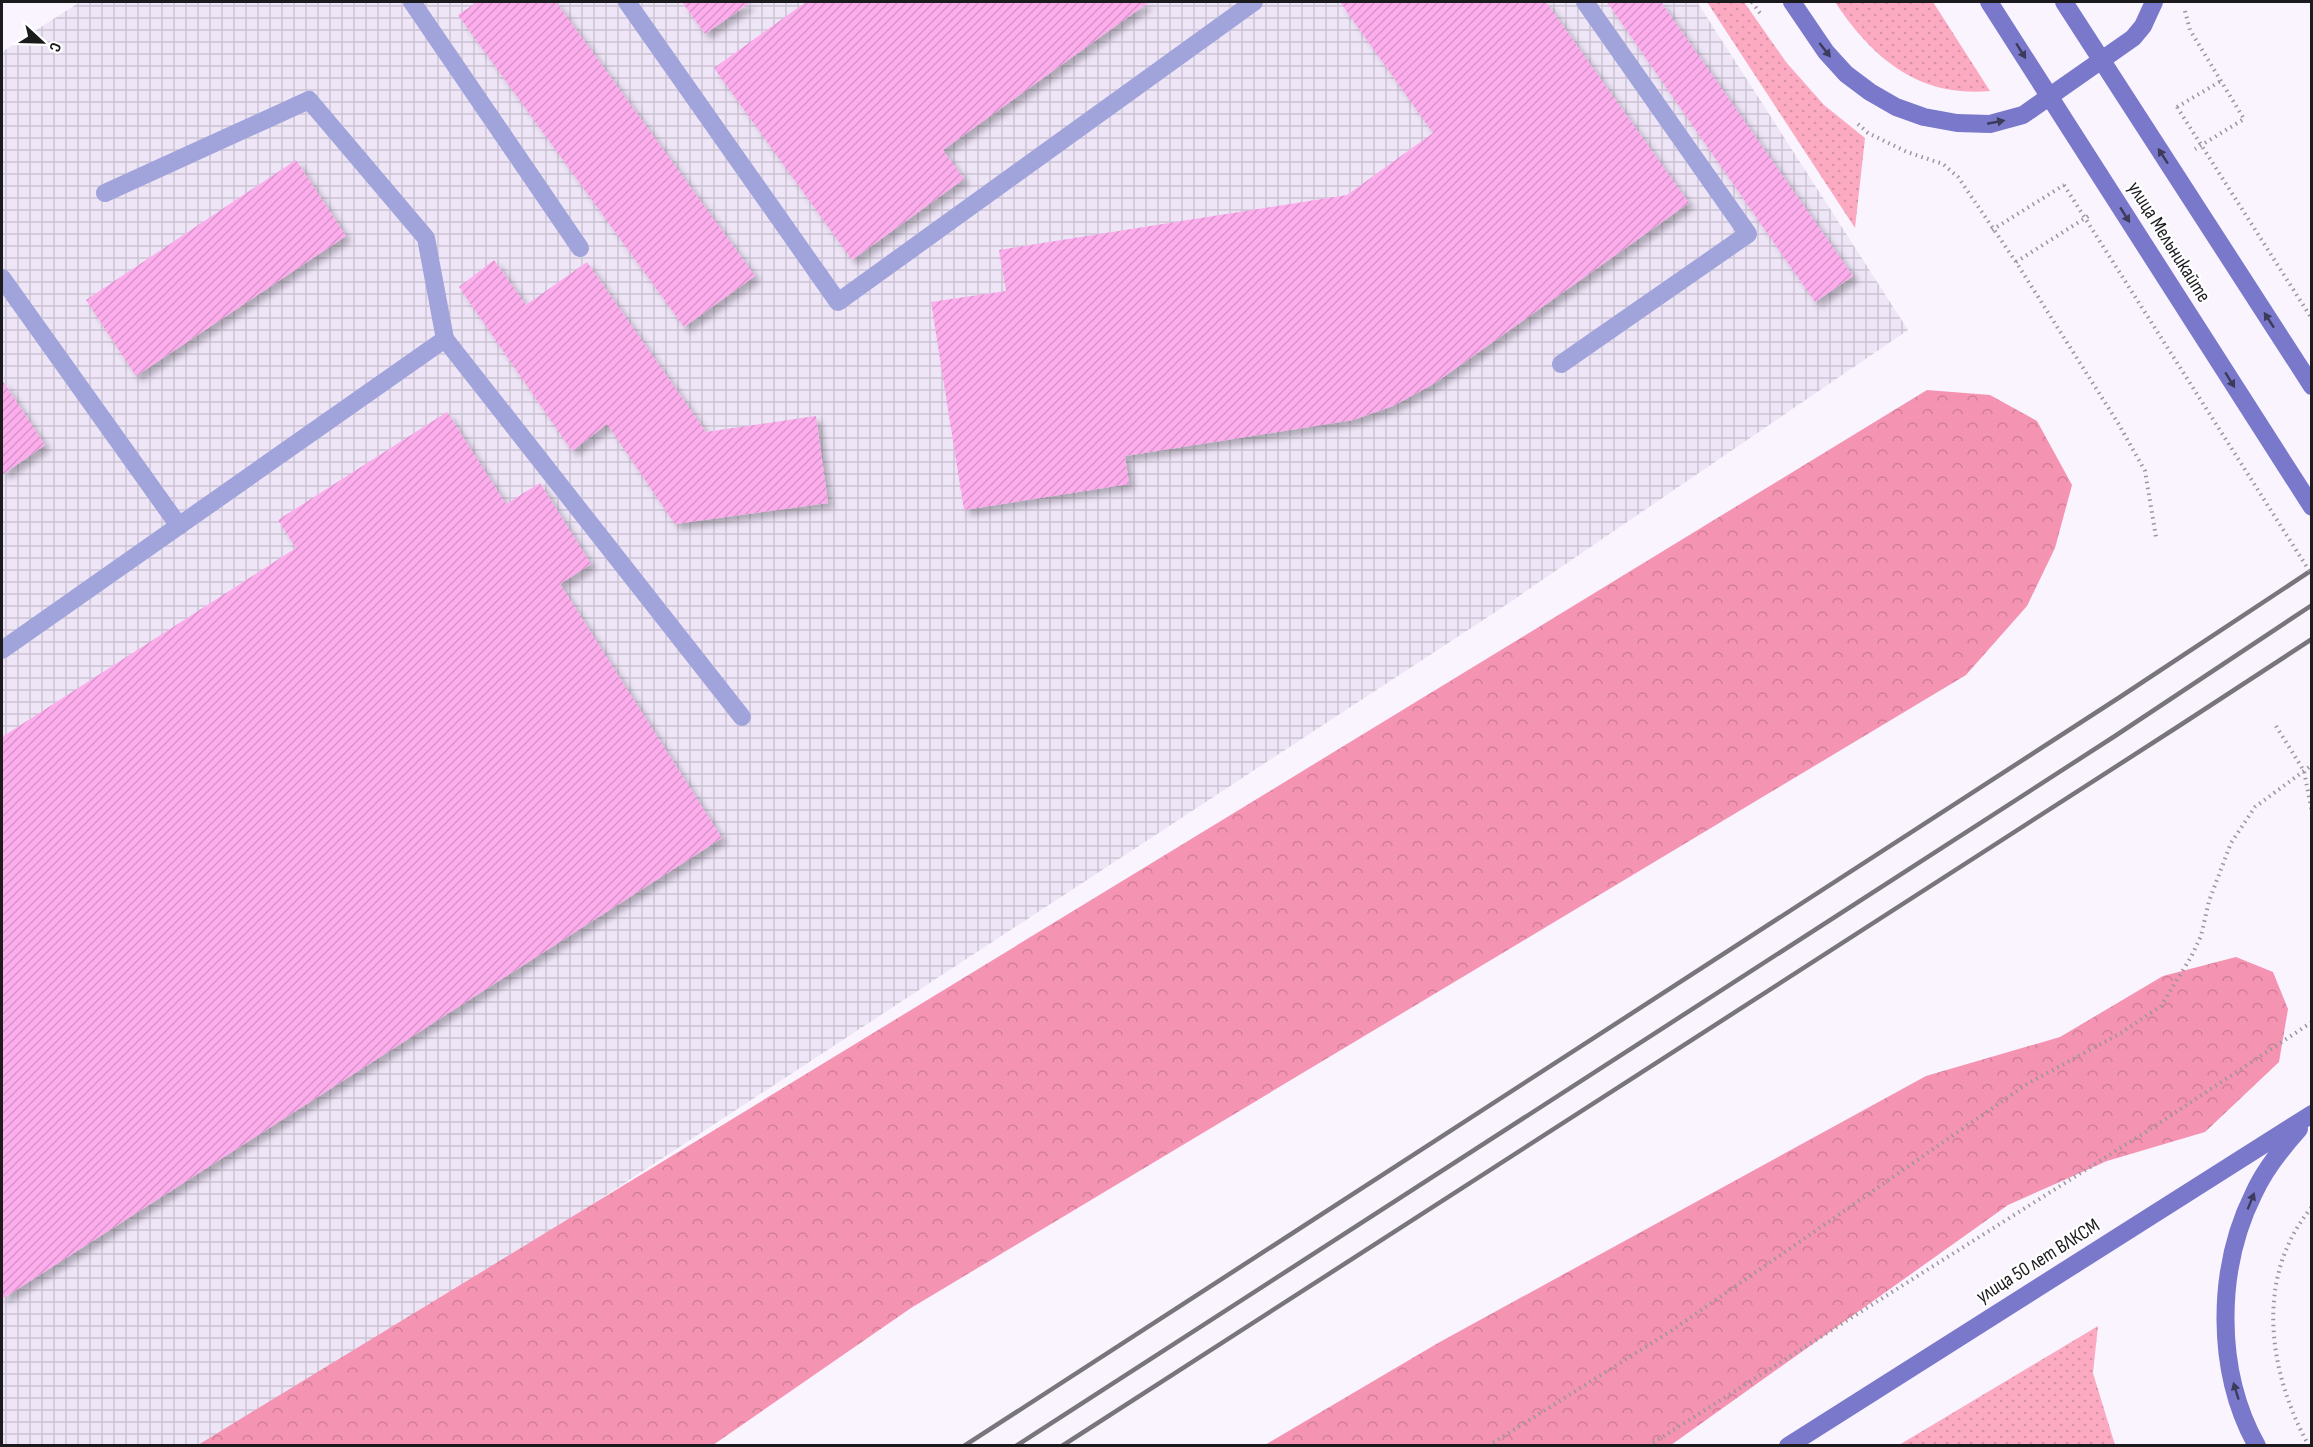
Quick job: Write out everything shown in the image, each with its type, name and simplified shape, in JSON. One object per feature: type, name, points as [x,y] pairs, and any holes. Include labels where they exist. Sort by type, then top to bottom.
[{"type":"street","points":[[1792,2],[1826,52],[1846,74],[1870,92],[1896,107],[1924,117],[1957,123],[1990,124],[2023,115],[2133,38],[2143,26],[2154,2]]},
{"type":"street","name":"улица Мельникайте","points":[[1989,2],[2312,507]]},
{"type":"street","name":"улица Мельникайте","points":[[2064,2],[2312,386]]},
{"type":"street","points":[[2257,1446],[2234,1387],[2226,1338],[2227,1288],[2236,1239],[2254,1193],[2280,1150],[2312,1114]]},
{"type":"street","name":"улица 50 лет ВЛКСМ","points":[[1788,1446],[2312,1114]]},
{"type":"lane","points":[[412,2],[580,248]]},
{"type":"lane","points":[[627,2],[838,302],[1254,2]]},
{"type":"lane","points":[[1561,364],[1748,234],[1585,2]]},
{"type":"lane","points":[[105,193],[309,100],[426,238],[444,339],[742,717]]},
{"type":"lane","points":[[2,278],[179,526]]},
{"type":"lane","points":[[2,650],[444,339]]},
{"type":"path","points":[[2221,81],[2177,107],[2312,319]]},
{"type":"path","points":[[2156,537],[2145,471],[2118,423],[2016,262],[1992,230],[2064,185],[2312,575]]},
{"type":"path","points":[[2276,726],[2304,771],[2312,812]]},
{"type":"path","points":[[1488,1446],[1671,1331],[2026,1084],[2121,1033],[2162,1006],[2201,936],[2209,902],[2231,843],[2255,807],[2312,765]]},
{"type":"path","points":[[1648,1446],[2152,1128],[2312,1022]]},
{"type":"path","points":[[2308,1446],[2284,1394],[2272,1329],[2273,1293],[2284,1256],[2301,1220],[2312,1207]]},
{"type":"shaded area","points":[[80,2],[1697,2],[1908,330],[1494,613],[225,1445],[2,1446],[2,52]]},
{"type":"shaded area","points":[[1707,2],[1744,2],[1786,62],[1824,105],[1865,138],[1855,228]]},
{"type":"shaded area","points":[[1835,2],[1933,2],[1990,91],[1941,88],[1920,81],[1900,70],[1865,41]]},
{"type":"shaded area","points":[[2098,1326],[2093,1373],[2115,1445],[1899,1445]]},
{"type":"green space","points":[[1927,390],[1990,395],[2037,421],[2072,485],[2055,548],[2027,606],[1966,675],[911,1308],[713,1445],[198,1445]]},
{"type":"green space","points":[[2236,957],[2273,972],[2288,1009],[2279,1062],[2205,1132],[2107,1161],[2008,1205],[1671,1445],[1265,1445],[1438,1343],[1926,1076],[2060,1037],[2163,976]]},
{"type":"building","points":[[477,2],[556,2],[755,276],[684,327],[458,15]]},
{"type":"building","points":[[682,2],[751,2],[705,34]]},
{"type":"building","points":[[806,2],[1149,2],[943,150],[964,179],[852,260],[714,68]]},
{"type":"building","points":[[1340,2],[1546,2],[1689,203],[1435,383],[1393,406],[1353,420],[1125,456],[1129,484],[964,510],[931,302],[1006,291],[999,250],[1347,195],[1433,133]]},
{"type":"building","points":[[1607,2],[1661,2],[1853,276],[1815,302]]},
{"type":"building","points":[[296,160],[346,236],[136,376],[86,300]]},
{"type":"building","points":[[494,260],[526,305],[587,262],[706,432],[816,416],[828,503],[675,524],[607,424],[572,451],[459,287]]},
{"type":"building","points":[[2,380],[45,445],[2,475]]},
{"type":"building","points":[[447,412],[506,504],[540,483],[591,564],[560,584],[722,838],[2,1299],[2,737],[296,548],[278,520]]},
{"type":"railway","points":[[964,1446],[2120,697],[2312,570]]},
{"type":"railway","points":[[1016,1446],[2115,736],[2312,605]]},
{"type":"railway","points":[[1062,1446],[2312,639]]}]
